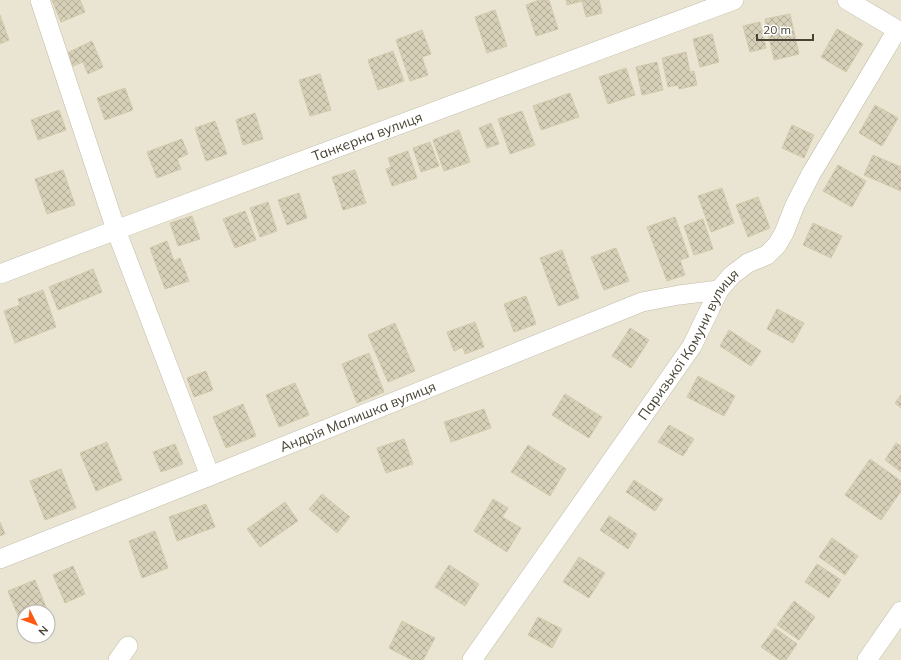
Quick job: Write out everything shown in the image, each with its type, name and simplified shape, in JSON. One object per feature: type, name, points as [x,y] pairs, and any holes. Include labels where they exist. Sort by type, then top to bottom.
[{"type":"street","points":[[40,0],[116,230],[210,476]]},
{"type":"street","name":"Танкерна вулиця","points":[[0,274],[734,0]]},
{"type":"street","points":[[847,0],[899,31]]},
{"type":"street","name":"Паризької Комуни вулиця","points":[[472,660],[692,346],[719,290],[737,271],[748,263],[767,254],[777,245],[811,174],[899,31]]},
{"type":"street","name":"Андрія Малишка вулиця","points":[[0,559],[642,302],[679,295],[719,290]]},
{"type":"street","points":[[867,660],[901,611]]},
{"type":"shaded area","points":[[0,0],[901,0],[901,660],[0,660]]},
{"type":"building","points":[[52,0],[80,0],[85,12],[61,22]]},
{"type":"building","points":[[539,0],[549,0],[558,29],[536,36],[526,5]]},
{"type":"building","points":[[566,0],[599,0],[602,13],[586,17],[582,1],[567,5]]},
{"type":"building","points":[[495,10],[507,46],[487,53],[475,17]]},
{"type":"building","points":[[790,14],[799,54],[774,60],[765,19]]},
{"type":"building","points":[[0,15],[9,40],[0,44]]},
{"type":"building","points":[[760,22],[766,48],[750,52],[743,26]]},
{"type":"building","points":[[837,29],[863,44],[846,72],[821,57]]},
{"type":"building","points":[[422,30],[431,54],[422,57],[428,75],[410,81],[396,40]]},
{"type":"building","points":[[712,34],[719,62],[700,67],[693,39]]},
{"type":"building","points":[[92,41],[103,67],[88,74],[83,62],[73,66],[67,53]]},
{"type":"building","points":[[393,51],[404,81],[378,90],[368,60]]},
{"type":"building","points":[[686,52],[690,72],[694,71],[697,85],[679,89],[678,85],[668,87],[662,58]]},
{"type":"building","points":[[657,62],[663,90],[642,95],[636,67]]},
{"type":"building","points":[[626,68],[635,95],[608,104],[599,77]]},
{"type":"building","points":[[320,74],[331,110],[310,116],[299,80]]},
{"type":"building","points":[[125,88],[133,110],[105,120],[97,98]]},
{"type":"building","points":[[570,93],[579,117],[541,130],[533,106]]},
{"type":"building","points":[[875,105],[898,118],[882,146],[859,133]]},
{"type":"building","points":[[59,110],[66,130],[38,140],[31,120]]},
{"type":"building","points":[[522,111],[535,145],[510,154],[498,119]]},
{"type":"building","points":[[255,113],[263,139],[243,145],[236,120]]},
{"type":"building","points":[[215,121],[227,154],[206,161],[195,128]]},
{"type":"building","points":[[491,123],[499,144],[487,148],[479,128]]},
{"type":"building","points":[[792,125],[814,135],[804,158],[782,148]]},
{"type":"building","points":[[459,130],[470,162],[444,171],[433,140]]},
{"type":"building","points":[[182,139],[188,154],[177,159],[181,169],[157,178],[147,152]]},
{"type":"building","points":[[430,142],[439,166],[421,172],[413,148]]},
{"type":"building","points":[[408,151],[417,178],[392,186],[386,169],[391,167],[388,158]]},
{"type":"building","points":[[873,155],[901,167],[901,191],[864,175]]},
{"type":"building","points":[[838,165],[866,181],[852,207],[823,191]]},
{"type":"building","points":[[63,170],[75,205],[47,214],[35,179]]},
{"type":"building","points":[[355,170],[366,203],[343,210],[332,177]]},
{"type":"building","points":[[722,188],[734,223],[711,232],[698,196]]},
{"type":"building","points":[[299,193],[307,218],[287,225],[278,200]]},
{"type":"building","points":[[758,197],[770,228],[748,237],[736,205]]},
{"type":"building","points":[[268,202],[277,231],[260,237],[250,208]]},
{"type":"building","points":[[245,211],[256,240],[235,248],[223,219]]},
{"type":"building","points":[[192,216],[200,239],[178,246],[170,223]]},
{"type":"building","points":[[675,217],[689,257],[680,260],[685,275],[667,281],[647,227]]},
{"type":"building","points":[[703,219],[713,249],[694,255],[684,226]]},
{"type":"building","points":[[813,223],[842,236],[831,258],[803,245]]},
{"type":"building","points":[[167,241],[174,261],[180,258],[189,281],[165,289],[150,248]]},
{"type":"building","points":[[616,248],[629,281],[604,290],[591,257]]},
{"type":"building","points":[[562,250],[579,298],[558,306],[540,258]]},
{"type":"building","points":[[93,269],[102,292],[58,310],[49,287]]},
{"type":"building","points":[[43,290],[56,327],[15,343],[4,311],[20,305],[18,299]]},
{"type":"building","points":[[526,296],[536,324],[514,332],[504,304]]},
{"type":"building","points":[[777,309],[804,323],[793,343],[767,329]]},
{"type":"building","points":[[475,322],[484,347],[465,354],[463,347],[454,351],[447,332]]},
{"type":"building","points":[[395,323],[415,371],[388,382],[368,335]]},
{"type":"building","points":[[630,328],[649,340],[631,368],[612,356]]},
{"type":"building","points":[[729,330],[761,351],[751,366],[720,346]]},
{"type":"building","points":[[369,353],[384,392],[357,403],[342,364]]},
{"type":"building","points":[[206,371],[213,390],[194,397],[187,378]]},
{"type":"building","points":[[698,376],[735,396],[724,416],[687,397]]},
{"type":"building","points":[[295,383],[309,415],[279,427],[266,395]]},
{"type":"building","points":[[565,394],[602,417],[589,438],[552,415]]},
{"type":"building","points":[[901,395],[901,408],[895,403]]},
{"type":"building","points":[[243,404],[256,436],[226,448],[213,417]]},
{"type":"building","points":[[484,409],[491,428],[451,442],[444,422]]},
{"type":"building","points":[[669,425],[694,439],[683,456],[658,442]]},
{"type":"building","points":[[404,439],[413,464],[386,473],[377,448]]},
{"type":"building","points":[[107,442],[122,480],[96,491],[80,453]]},
{"type":"building","points":[[896,443],[901,446],[901,472],[885,460]]},
{"type":"building","points":[[175,444],[183,464],[161,472],[153,452]]},
{"type":"building","points":[[528,445],[566,469],[550,496],[511,472]]},
{"type":"building","points":[[870,459],[901,481],[901,491],[881,520],[845,495]]},
{"type":"building","points":[[61,469],[76,508],[45,520],[30,481]]},
{"type":"building","points":[[634,480],[663,499],[655,511],[626,492]]},
{"type":"building","points":[[322,494],[350,517],[337,533],[309,509]]},
{"type":"building","points":[[493,499],[508,508],[502,517],[521,528],[507,552],[474,531]]},
{"type":"building","points":[[285,502],[298,521],[260,547],[247,529]]},
{"type":"building","points":[[206,504],[215,527],[177,541],[169,517]]},
{"type":"building","points":[[609,516],[637,534],[628,549],[600,530]]},
{"type":"building","points":[[0,522],[5,534],[0,536]]},
{"type":"building","points":[[155,531],[168,568],[142,578],[129,541]]},
{"type":"building","points":[[832,538],[858,556],[845,575],[819,557]]},
{"type":"building","points":[[579,557],[605,573],[589,598],[563,582]]},
{"type":"building","points":[[817,564],[841,580],[829,598],[805,582]]},
{"type":"building","points":[[449,565],[479,584],[465,606],[435,587]]},
{"type":"building","points":[[73,566],[85,594],[65,603],[53,575]]},
{"type":"building","points":[[35,580],[45,604],[16,604],[16,611],[8,591]]},
{"type":"building","points":[[794,601],[815,617],[799,640],[777,625]]},
{"type":"building","points":[[538,617],[562,629],[552,648],[528,635]]},
{"type":"building","points":[[402,621],[435,638],[423,660],[412,660],[389,648]]},
{"type":"building","points":[[775,628],[797,644],[786,660],[780,660],[761,647]]}]
